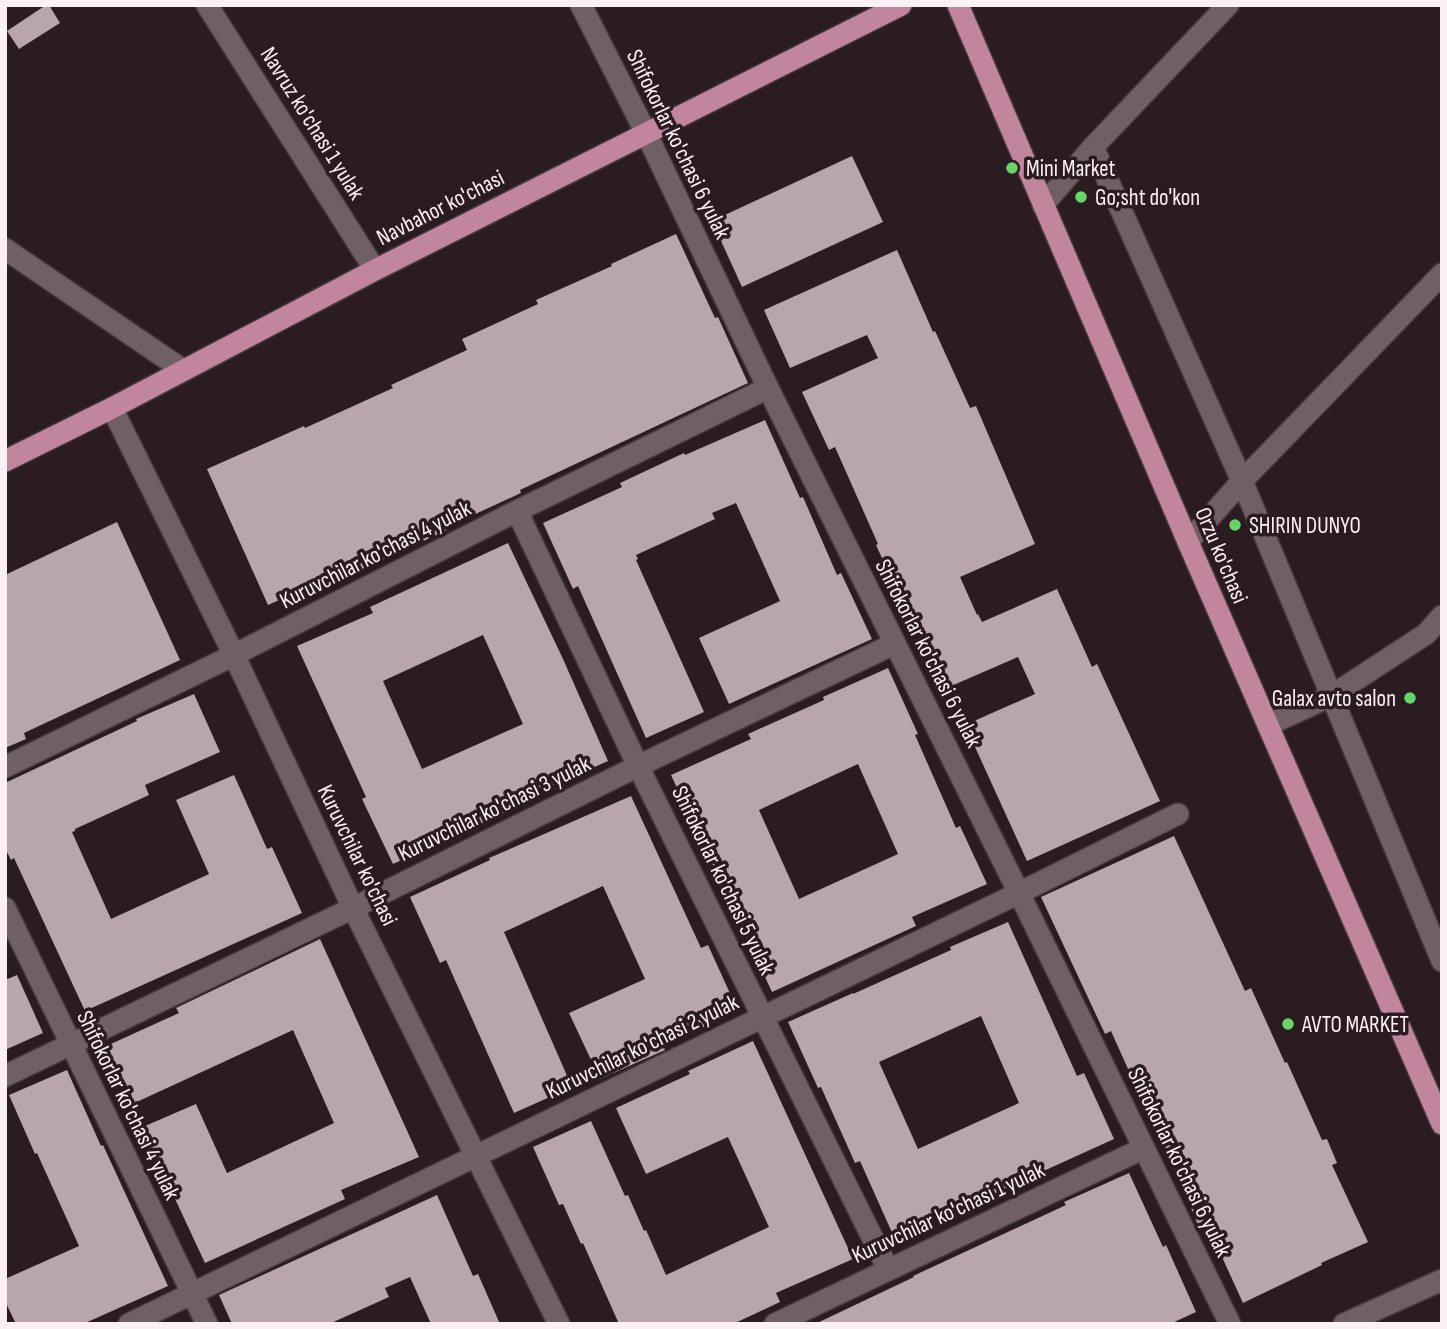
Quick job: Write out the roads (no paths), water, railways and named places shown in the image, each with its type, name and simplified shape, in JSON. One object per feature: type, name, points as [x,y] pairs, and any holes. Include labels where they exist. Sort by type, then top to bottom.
[{"type":"main road","name":"Navbahor ko'chasi","points":[[5,461],[375,270],[901,5]]},
{"type":"main road","name":"Orzu ko'chasi","points":[[958,5],[1442,1124]]},
{"type":"street","name":"Navruz ko'chasi 1 yulak","points":[[207,5],[375,270]]},
{"type":"street","name":"Shifokorlar ko'chasi 6 yulak","points":[[581,5],[1230,1324]]},
{"type":"street","points":[[1043,205],[1093,147],[1228,5]]},
{"type":"street","points":[[1093,147],[1242,481],[1442,961]]},
{"type":"street","points":[[5,249],[183,370]]},
{"type":"street","points":[[1188,542],[1242,481],[1442,274]]},
{"type":"street","name":"Kuruvchilar ko'chasi 4 yulak","points":[[5,767],[768,388]]},
{"type":"street","name":"Kuruvchilar ko'chasi","points":[[112,408],[234,655],[353,908],[559,1324]]},
{"type":"street","name":"Shifokorlar ko'chasi 5 yulak","points":[[517,511],[638,766],[888,1269]]},
{"type":"street","points":[[1268,725],[1331,696],[1426,634],[1442,616]]},
{"type":"street","name":"Kuruvchilar ko'chasi 3 yulak","points":[[5,1076],[353,908],[638,766],[894,644]]},
{"type":"street","name":"Kuruvchilar ko'chasi 2 yulak","points":[[129,1324],[1178,814]]},
{"type":"street","name":"Shifokorlar ko'chasi 4 yulak","points":[[5,908],[207,1324]]},
{"type":"street","name":"Kuruvchilar ko'chasi 1 yulak","points":[[775,1324],[1144,1148]]},
{"type":"street","points":[[1344,1324],[1442,1280]]},
{"type":"place","name":"Mini Market","points":[[1012,168]]},
{"type":"place","name":"Go;sht do'kon","points":[[1081,197]]},
{"type":"place","name":"SHIRIN DUNYO","points":[[1235,525]]},
{"type":"place","name":"Galax avto salon","points":[[1410,698]]},
{"type":"place","name":"AVTO MARKET","points":[[1288,1024]]}]
